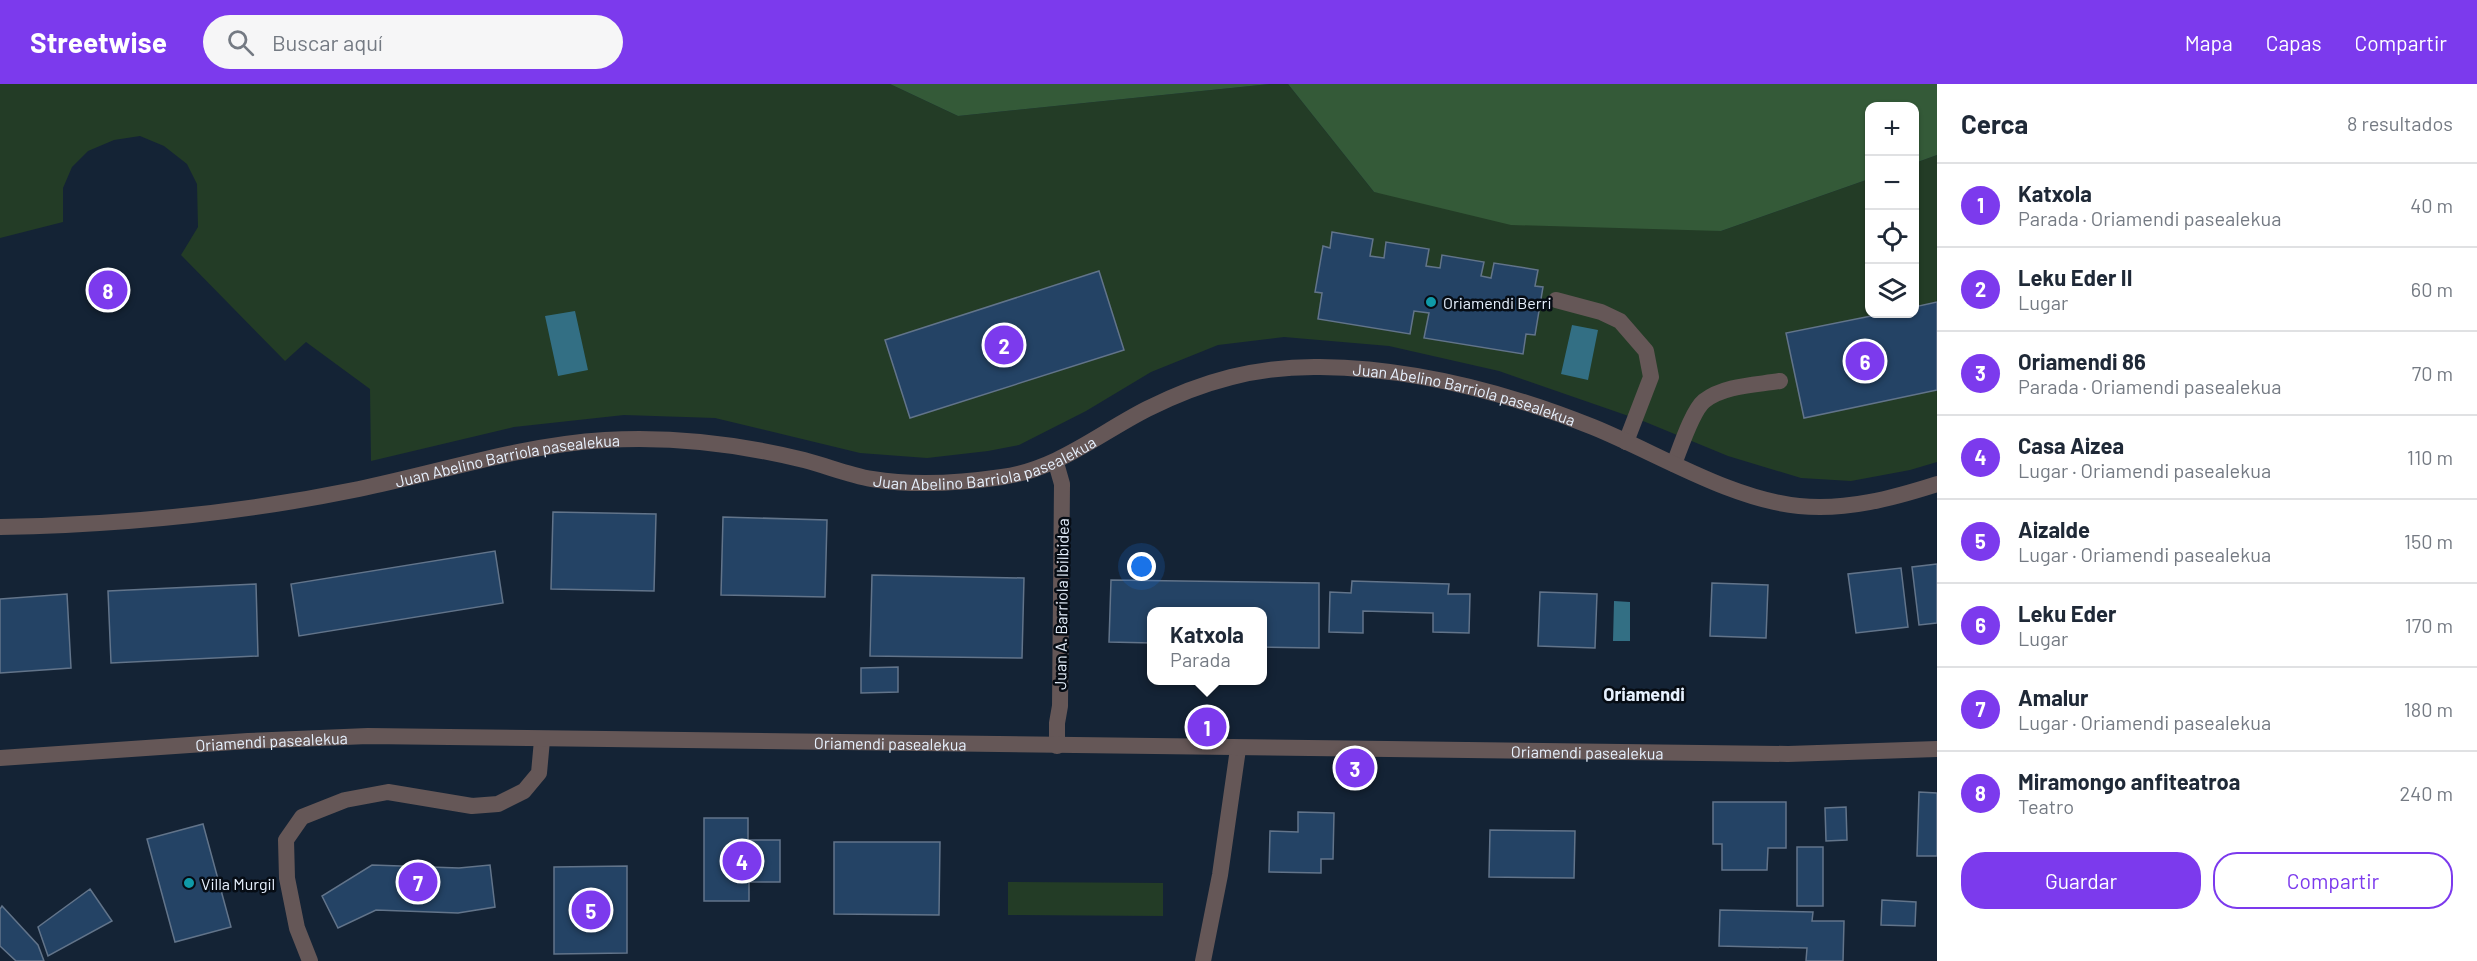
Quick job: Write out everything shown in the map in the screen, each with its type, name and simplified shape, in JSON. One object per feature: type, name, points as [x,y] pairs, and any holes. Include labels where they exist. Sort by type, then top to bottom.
[{"type":"street","points":[[1556,300],[1601,312],[1620,321],[1646,351],[1651,377],[1626,442]]},
{"type":"street","name":"Juan Abelino Barriola pasealekua","points":[[0,527],[157,518],[260,505],[357,489],[527,450],[604,440],[689,440],[749,448],[808,461],[872,479],[930,482],[1006,477],[1056,463],[1145,410],[1200,386],[1251,371],[1319,367],[1378,371],[1462,385],[1540,408],[1749,495],[1798,506],[1837,506],[1860,503],[1894,497],[1937,484]]},
{"type":"street","points":[[1674,464],[1689,426],[1703,402],[1729,390],[1780,381]]},
{"type":"street","name":"Juan A. Barriola Ibilbidea","points":[[1056,463],[1062,484],[1060,706],[1057,746]]},
{"type":"street","name":"Oriamendi pasealekua","points":[[0,758],[248,741],[368,736],[1788,754],[1937,749]]},
{"type":"street","points":[[310,961],[297,928],[286,878],[286,840],[302,817],[345,800],[388,792],[472,806],[498,804],[524,791],[539,773],[543,740]]},
{"type":"street","points":[[1203,961],[1220,875],[1238,748]]},
{"type":"green space","points":[[0,84],[890,84],[958,116],[1288,84],[1374,192],[1721,231],[1865,180],[1865,318],[1919,318],[1919,162],[1937,155],[1937,462],[1910,470],[1851,481],[1801,478],[1728,456],[1643,421],[1499,371],[1389,346],[1284,337],[1218,345],[1151,372],[1086,411],[1019,445],[988,451],[927,458],[860,453],[715,418],[624,415],[514,427],[371,461],[370,389],[306,342],[285,361],[181,255],[198,227],[197,184],[187,164],[164,146],[140,136],[114,140],[88,151],[72,167],[63,188],[63,222],[0,238]]},
{"type":"green space","points":[[890,84],[1270,84],[958,116]]},
{"type":"green space","points":[[1288,84],[1937,84],[1937,155],[1919,162],[1919,102],[1865,102],[1865,180],[1721,231],[1511,225],[1374,192]]},
{"type":"green space","points":[[1008,882],[1163,883],[1163,916],[1008,915]]},
{"type":"water","points":[[575,311],[588,370],[558,376],[545,316]]},
{"type":"water","points":[[1572,325],[1598,330],[1588,380],[1561,374]]},
{"type":"water","points":[[1614,601],[1630,602],[1630,641],[1613,641]]},
{"type":"building","name":"Oriamendi Berri","points":[[1332,232],[1373,239],[1370,256],[1384,258],[1386,242],[1429,249],[1426,266],[1440,268],[1442,255],[1484,262],[1481,276],[1491,278],[1494,263],[1538,270],[1535,286],[1543,287],[1535,335],[1526,334],[1523,354],[1424,338],[1429,313],[1414,311],[1410,334],[1318,319],[1322,293],[1315,292],[1323,246],[1330,248]]},
{"type":"building","points":[[1099,271],[1124,350],[910,418],[885,340]]},
{"type":"building","points":[[1937,302],[1937,390],[1804,418],[1786,333],[1865,317],[1919,318],[1919,306]]},
{"type":"building","points":[[553,512],[656,514],[654,591],[551,589]]},
{"type":"building","points":[[723,517],[827,520],[825,597],[721,595]]},
{"type":"building","points":[[495,551],[503,603],[299,636],[291,584]]},
{"type":"building","points":[[1937,564],[1937,623],[1919,625],[1912,567]]},
{"type":"building","points":[[1901,568],[1908,627],[1856,633],[1848,574]]},
{"type":"building","points":[[872,575],[1024,578],[1022,658],[870,656]]},
{"type":"building","points":[[1111,580],[1319,583],[1319,648],[1267,647],[1267,607],[1147,607],[1147,643],[1109,642]]},
{"type":"building","points":[[1352,581],[1449,584],[1448,594],[1470,594],[1469,633],[1433,632],[1433,613],[1363,611],[1363,633],[1329,632],[1330,592],[1351,593]]},
{"type":"building","points":[[1712,583],[1768,585],[1766,638],[1710,636]]},
{"type":"building","points":[[256,584],[258,656],[111,663],[108,591]]},
{"type":"building","points":[[1540,592],[1597,594],[1595,648],[1538,646]]},
{"type":"building","points":[[67,594],[71,668],[0,673],[0,599]]},
{"type":"building","points":[[898,667],[898,692],[861,693],[861,668]]},
{"type":"building","points":[[1919,792],[1937,793],[1937,856],[1917,856]]},
{"type":"building","points":[[1713,802],[1786,802],[1786,848],[1768,848],[1767,870],[1722,870],[1722,844],[1713,844]]},
{"type":"building","points":[[1846,807],[1847,840],[1826,841],[1825,808]]},
{"type":"building","points":[[1298,812],[1334,813],[1333,859],[1321,859],[1321,873],[1269,872],[1270,831],[1298,832]]},
{"type":"building","points":[[704,818],[748,818],[748,840],[780,840],[780,882],[749,882],[749,901],[704,901]]},
{"type":"building","name":"Villa Murgil","points":[[203,824],[231,927],[175,942],[147,839]]},
{"type":"building","points":[[1490,830],[1575,831],[1574,878],[1489,877]]},
{"type":"building","points":[[834,842],[940,842],[939,915],[834,914]]},
{"type":"building","points":[[1797,847],[1823,847],[1823,906],[1797,906]]},
{"type":"building","points":[[372,865],[459,868],[490,865],[495,907],[458,913],[376,910],[338,928],[322,896]]},
{"type":"building","points":[[627,866],[627,953],[554,954],[554,867]]},
{"type":"building","points":[[90,889],[112,921],[48,956],[38,927]]},
{"type":"building","points":[[1882,900],[1916,902],[1915,926],[1881,925]]},
{"type":"building","points":[[2,906],[38,945],[44,961],[16,961],[0,946],[0,909]]},
{"type":"building","points":[[1720,910],[1813,912],[1812,921],[1844,921],[1843,961],[1806,961],[1807,948],[1719,946]]},
{"type":"place","name":"Miramongo anfiteatroa","points":[[108,290]]},
{"type":"place","name":"Oriamendi Berri","points":[[1431,302]]},
{"type":"place","name":"Leku Eder II","points":[[1004,345]]},
{"type":"place","name":"Leku Eder","points":[[1865,361]]},
{"type":"place","name":"Katxola","points":[[1207,727]]},
{"type":"place","name":"Oriamendi 86","points":[[1355,768]]},
{"type":"place","name":"Casa Aizea","points":[[742,861]]},
{"type":"place","name":"Amalur","points":[[418,882]]},
{"type":"place","name":"Villa Murgil","points":[[189,883]]},
{"type":"place","name":"Aizalde","points":[[591,910]]},
{"type":"district","name":"Oriamendi","points":[[1644,694]]}]
